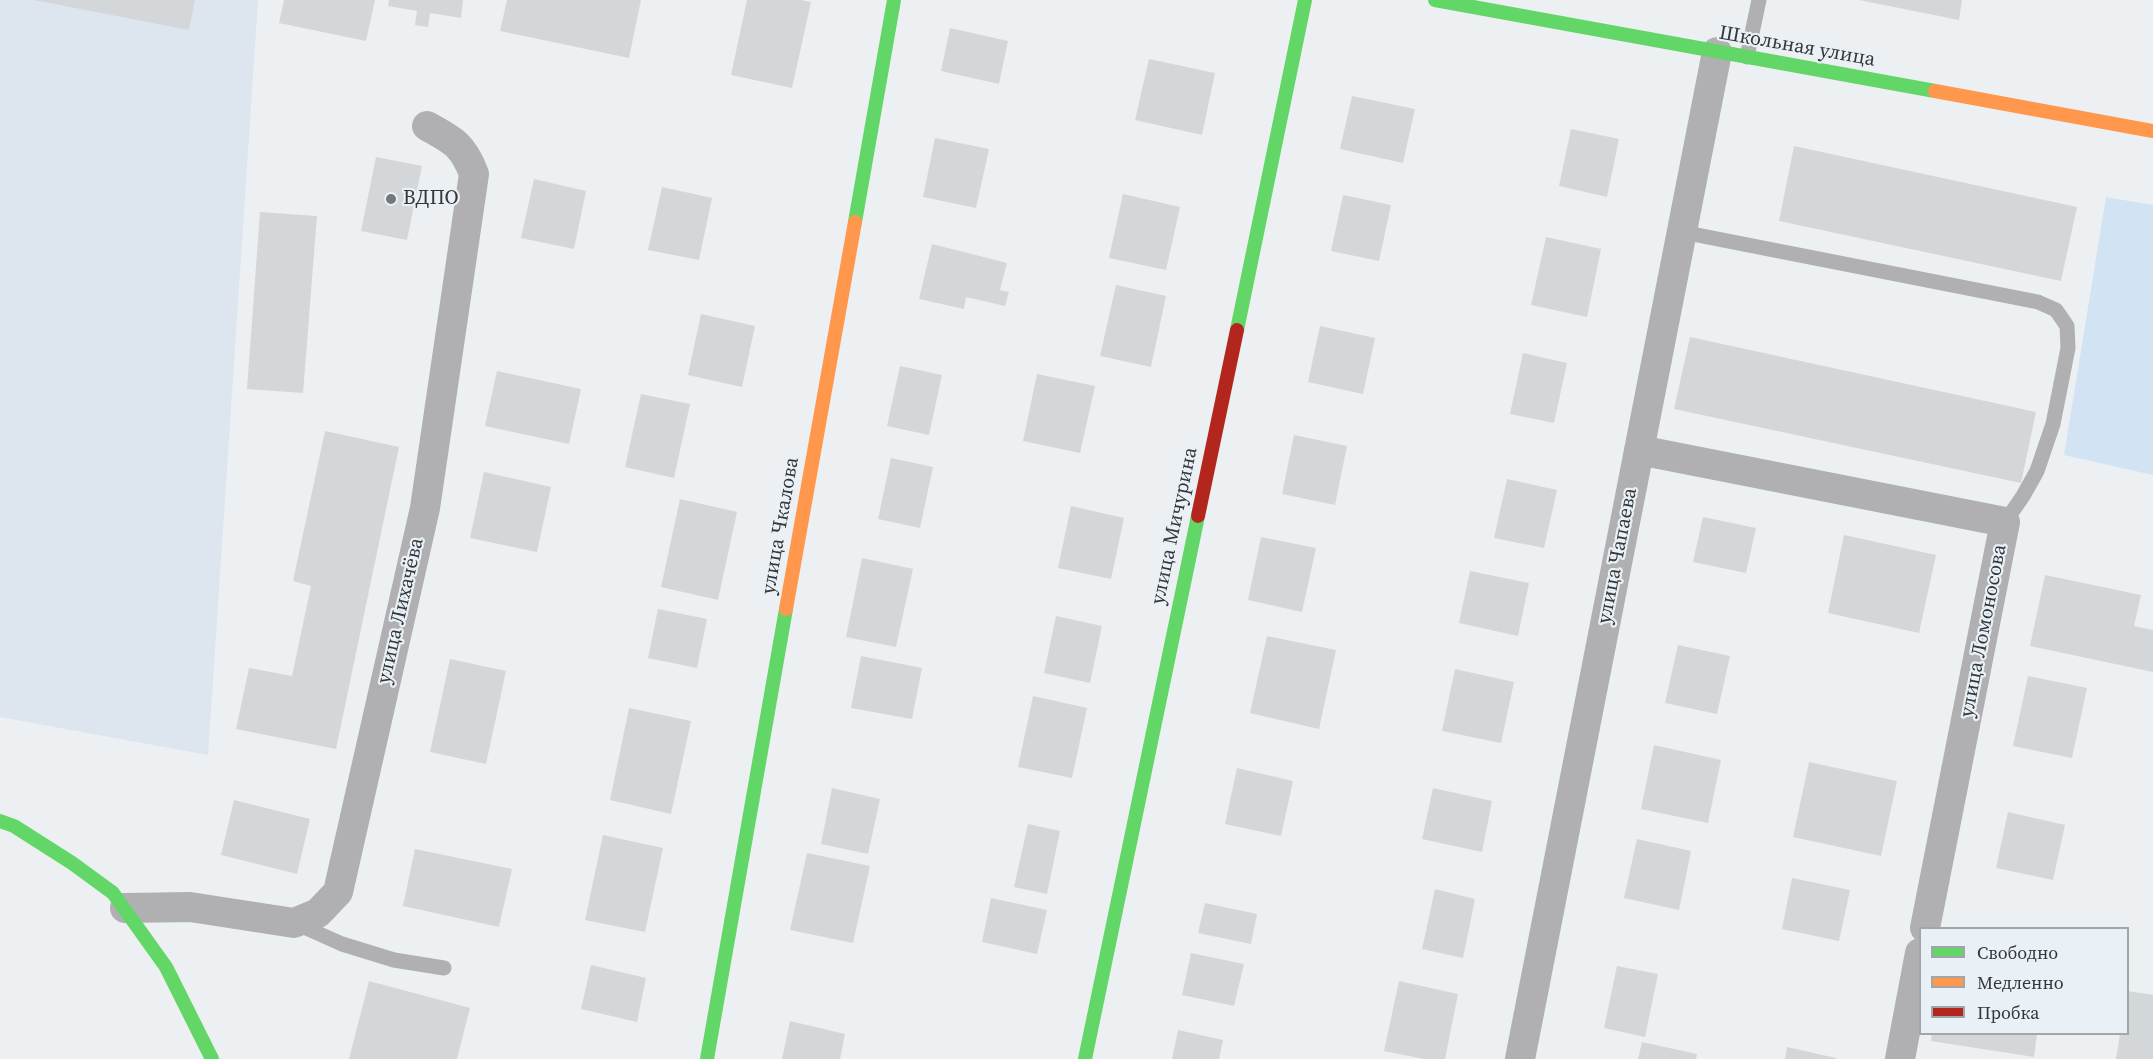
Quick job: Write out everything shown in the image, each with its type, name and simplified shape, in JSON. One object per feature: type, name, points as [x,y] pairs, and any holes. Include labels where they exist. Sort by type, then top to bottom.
[{"type":"street","name":"улица Чкалова","points":[[707,1059],[894,0]]},
{"type":"street","name":"улица Мичурина","points":[[1085,1059],[1305,0]]},
{"type":"street","name":"Школьная улица","points":[[1435,0],[2153,131]]},
{"type":"street","name":"улица Чапаева","points":[[1520,1059],[1717,52]]},
{"type":"street","name":"улица Лихачёва","points":[[294,923],[318,913],[338,892],[424,508],[474,174],[468,157],[453,140],[427,126]]},
{"type":"street","name":"улица Ломоносова","points":[[1639,450],[2005,522],[1925,927]]},
{"type":"street","points":[[0,821],[14,826],[113,892],[166,966],[212,1059]]},
{"type":"street","points":[[125,908],[190,908],[294,923]]},
{"type":"street","points":[[1900,1059],[1919,958]]},
{"type":"lane","points":[[1747,57],[1759,0]]},
{"type":"lane","points":[[1682,232],[2038,302],[2056,310],[2067,327],[2068,348],[2053,424],[2037,471],[2005,522]]},
{"type":"lane","points":[[294,923],[342,944],[384,957],[444,968]]},
{"type":"shaded area","points":[[0,0],[258,0],[208,755],[0,717]]},
{"type":"shaded area","points":[[2106,197],[2153,205],[2153,475],[2064,455]]},
{"type":"building","points":[[34,0],[195,0],[189,30]]},
{"type":"building","points":[[284,0],[375,0],[366,41],[279,23]]},
{"type":"building","points":[[389,0],[463,0],[461,18],[430,13],[428,27],[415,25],[417,11],[388,6]]},
{"type":"building","points":[[507,0],[641,0],[629,58],[500,31]]},
{"type":"building","points":[[747,0],[811,2],[792,88],[731,75]]},
{"type":"building","points":[[1859,0],[1962,0],[1959,20]]},
{"type":"building","points":[[950,28],[1008,41],[999,84],[941,71]]},
{"type":"building","points":[[1149,59],[1215,73],[1202,135],[1135,120]]},
{"type":"building","points":[[1352,96],[1415,109],[1403,163],[1340,149]]},
{"type":"building","points":[[1571,129],[1619,139],[1607,197],[1559,186]]},
{"type":"building","points":[[935,138],[989,149],[976,208],[923,197]]},
{"type":"building","points":[[1794,146],[2077,207],[2061,281],[1779,221]]},
{"type":"building","name":"ВДПО","points":[[376,157],[422,166],[407,240],[361,231]]},
{"type":"building","points":[[534,179],[586,191],[574,249],[521,238]]},
{"type":"building","points":[[662,187],[712,198],[699,260],[648,250]]},
{"type":"building","points":[[1123,194],[1180,207],[1166,270],[1109,258]]},
{"type":"building","points":[[1343,195],[1391,205],[1379,261],[1331,251]]},
{"type":"building","points":[[260,212],[317,216],[303,393],[247,389]]},
{"type":"building","points":[[1546,237],[1601,249],[1587,317],[1531,305]]},
{"type":"building","points":[[932,244],[1007,263],[1000,290],[1009,292],[1005,306],[966,297],[964,309],[919,299]]},
{"type":"building","points":[[1116,285],[1166,296],[1151,367],[1100,356]]},
{"type":"building","points":[[701,314],[755,326],[742,387],[688,375]]},
{"type":"building","points":[[1320,326],[1375,338],[1363,394],[1308,382]]},
{"type":"building","points":[[1690,337],[2036,412],[2021,483],[1674,409]]},
{"type":"building","points":[[1523,353],[1567,363],[1554,423],[1510,414]]},
{"type":"building","points":[[900,366],[942,375],[929,435],[887,426]]},
{"type":"building","points":[[497,371],[581,389],[569,444],[485,426]]},
{"type":"building","points":[[1037,374],[1095,386],[1080,453],[1023,441]]},
{"type":"building","points":[[641,394],[690,404],[674,478],[625,467]]},
{"type":"building","points":[[325,431],[399,447],[336,749],[236,729],[249,668],[292,676],[311,586],[293,581]]},
{"type":"building","points":[[1294,435],[1347,446],[1335,505],[1282,494]]},
{"type":"building","points":[[891,458],[933,467],[920,528],[878,519]]},
{"type":"building","points":[[484,472],[551,487],[537,552],[470,538]]},
{"type":"building","points":[[1507,479],[1557,490],[1544,548],[1494,538]]},
{"type":"building","points":[[680,499],[737,512],[718,600],[661,587]]},
{"type":"building","points":[[1071,506],[1124,518],[1111,579],[1058,568]]},
{"type":"building","points":[[1703,517],[1756,528],[1746,573],[1693,562]]},
{"type":"building","points":[[1844,535],[1936,555],[1919,633],[1828,613]]},
{"type":"building","points":[[1261,537],[1316,548],[1302,612],[1248,600]]},
{"type":"building","points":[[862,558],[913,569],[896,647],[846,637]]},
{"type":"building","points":[[1470,571],[1529,583],[1518,636],[1459,623]]},
{"type":"building","points":[[2045,575],[2141,595],[2134,626],[2153,630],[2153,672],[2030,646]]},
{"type":"building","points":[[658,609],[707,619],[697,668],[648,658]]},
{"type":"building","points":[[1056,616],[1102,626],[1090,683],[1044,673]]},
{"type":"building","points":[[1267,636],[1336,650],[1319,729],[1250,713]]},
{"type":"building","points":[[1678,645],[1730,656],[1717,714],[1665,703]]},
{"type":"building","points":[[861,656],[922,668],[912,719],[851,708]]},
{"type":"building","points":[[450,659],[506,671],[486,764],[430,752]]},
{"type":"building","points":[[1455,669],[1514,682],[1501,743],[1442,731]]},
{"type":"building","points":[[2028,676],[2087,688],[2072,758],[2013,746]]},
{"type":"building","points":[[1033,696],[1087,708],[1072,778],[1018,767]]},
{"type":"building","points":[[629,708],[691,721],[671,814],[610,800]]},
{"type":"building","points":[[1654,745],[1721,760],[1708,823],[1641,809]]},
{"type":"building","points":[[1809,762],[1897,781],[1881,856],[1793,837]]},
{"type":"building","points":[[1237,768],[1293,781],[1281,836],[1225,824]]},
{"type":"building","points":[[832,788],[880,799],[868,854],[821,844]]},
{"type":"building","points":[[1433,788],[1492,801],[1482,852],[1422,839]]},
{"type":"building","points":[[234,800],[310,819],[297,874],[221,855]]},
{"type":"building","points":[[2008,812],[2065,825],[2053,880],[1996,868]]},
{"type":"building","points":[[1028,824],[1060,831],[1047,894],[1014,887]]},
{"type":"building","points":[[603,835],[663,848],[645,932],[585,920]]},
{"type":"building","points":[[1637,839],[1691,851],[1679,910],[1624,898]]},
{"type":"building","points":[[415,849],[512,869],[499,927],[403,906]]},
{"type":"building","points":[[807,853],[870,866],[853,943],[790,930]]},
{"type":"building","points":[[1792,878],[1850,890],[1839,941],[1782,929]]},
{"type":"building","points":[[1435,889],[1475,899],[1463,958],[1422,949]]},
{"type":"building","points":[[991,898],[1047,910],[1037,954],[982,942]]},
{"type":"building","points":[[1205,903],[1257,914],[1251,944],[1198,933]]},
{"type":"building","points":[[1191,953],[1244,964],[1234,1006],[1182,995]]},
{"type":"building","points":[[591,965],[646,978],[637,1022],[581,1009]]},
{"type":"building","points":[[1617,966],[1658,974],[1645,1037],[1604,1028]]},
{"type":"building","points":[[369,981],[470,1008],[457,1059],[349,1059]]},
{"type":"building","points":[[1399,981],[1458,994],[1445,1059],[1424,1059],[1384,1051]]},
{"type":"building","points":[[2129,991],[2153,995],[2153,1059],[2116,1059],[2120,1035],[2129,1035]]},
{"type":"building","points":[[790,1021],[845,1034],[840,1059],[782,1059]]},
{"type":"building","points":[[1178,1030],[1223,1040],[1219,1059],[1172,1059]]},
{"type":"building","points":[[1932,1035],[2037,1035],[2034,1057],[1931,1041]]},
{"type":"building","points":[[1642,1042],[1697,1054],[1696,1059],[1638,1059]]},
{"type":"building","points":[[1787,1047],[1836,1058],[1836,1059],[1785,1059]]},
{"type":"traffic: fast","points":[[855,222],[894,0]]},
{"type":"traffic: fast","points":[[1237,330],[1305,0]]},
{"type":"traffic: fast","points":[[1435,0],[1935,91]]},
{"type":"traffic: fast","points":[[1085,1059],[1198,516]]},
{"type":"traffic: fast","points":[[707,1059],[786,609]]},
{"type":"traffic: fast","points":[[0,821],[14,826],[72,863],[113,893],[166,967],[212,1059]]},
{"type":"traffic: slow","points":[[1935,91],[2153,131]]},
{"type":"traffic: slow","points":[[786,609],[855,222]]},
{"type":"traffic: jam","points":[[1198,516],[1237,330]]},
{"type":"place","name":"ВДПО","points":[[391,199]]}]
